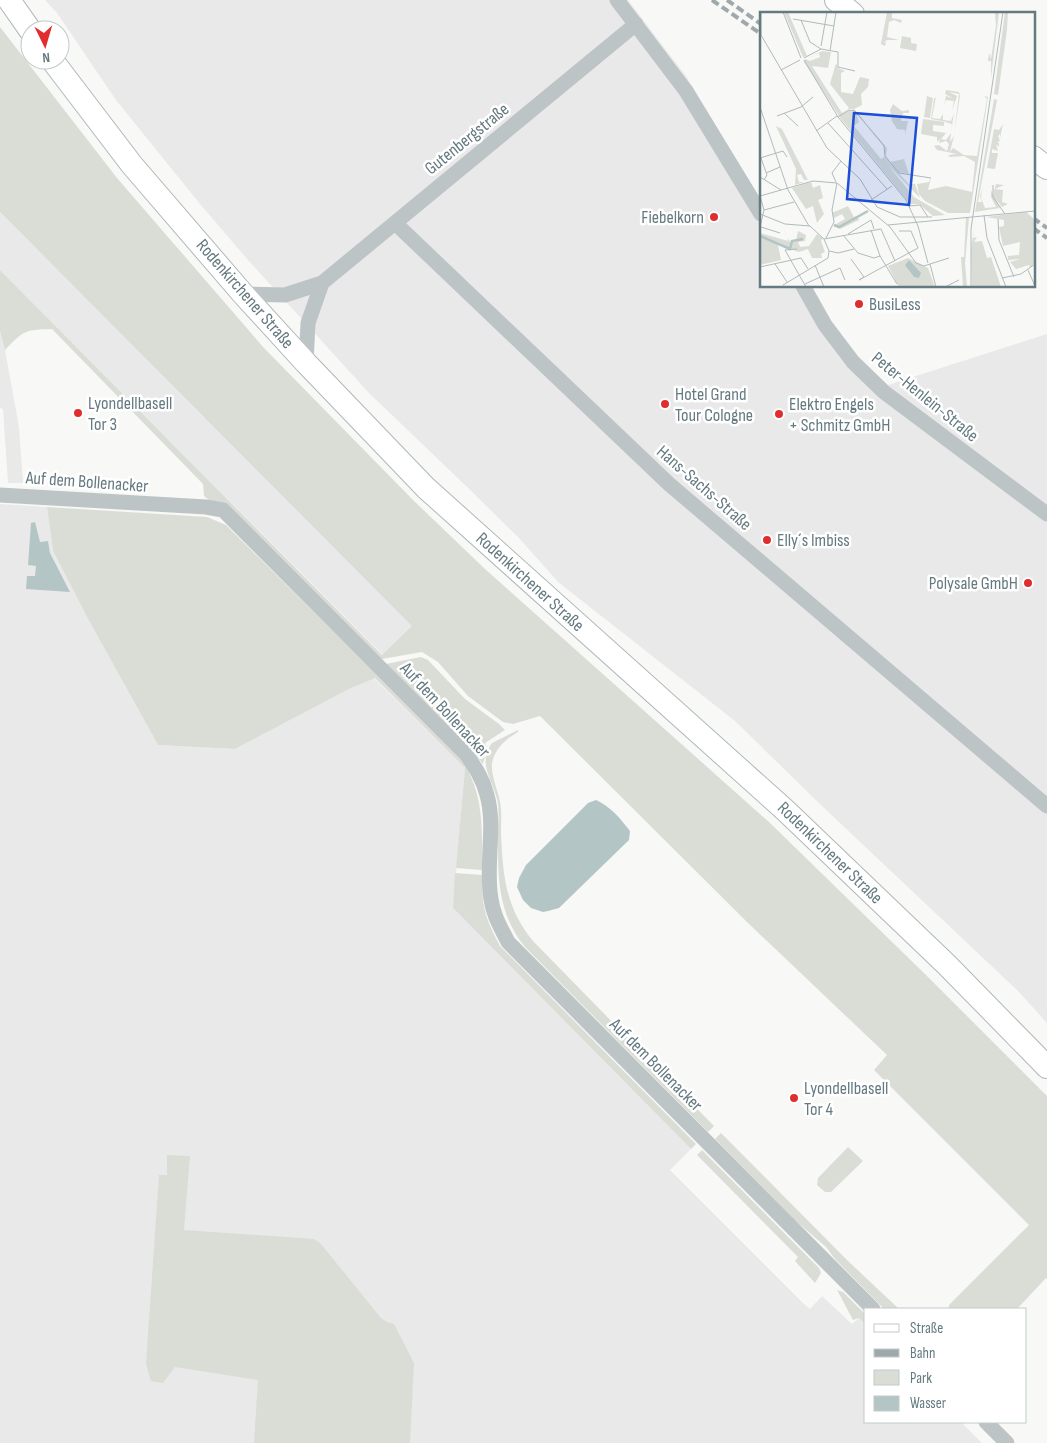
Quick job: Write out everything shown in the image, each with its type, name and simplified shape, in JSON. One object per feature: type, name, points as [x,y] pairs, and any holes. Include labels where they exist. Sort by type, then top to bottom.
[{"type":"main road","points":[[9,0],[23,20]]},
{"type":"main road","points":[[836,0],[851,12]]},
{"type":"main road","name":"Rodenkirchener Straße","points":[[60,70],[132,164],[244,294],[306,363],[426,488],[785,810],[947,965],[1047,1067]]},
{"type":"main road","points":[[1034,159],[1047,168]]},
{"type":"street","points":[[617,0],[686,91],[760,212]]},
{"type":"street","name":"Gutenbergstraße","points":[[322,283],[636,24]]},
{"type":"street","name":"Hans-Sachs-Straße","points":[[395,223],[670,484],[1047,806]]},
{"type":"street","points":[[244,294],[286,295],[322,283]]},
{"type":"street","points":[[306,363],[308,323],[322,283]]},
{"type":"street","name":"Peter-Henlein-Straße","points":[[804,288],[825,325],[853,362],[884,392],[1047,514]]},
{"type":"street","name":"Auf dem Bollenacker","points":[[0,495],[201,507],[223,510],[466,754],[480,773],[488,796],[490,898],[495,916],[508,942],[871,1308]]},
{"type":"street","points":[[987,1423],[1007,1443]]},
{"type":"shaded area","points":[[45,0],[628,0],[686,76],[760,200],[760,288],[811,288],[843,341],[885,386],[1047,334],[1047,1023],[1018,991],[735,721],[558,582],[519,538],[369,393],[248,260],[200,204],[116,100],[70,32],[70,20],[62,20]]},
{"type":"shaded area","points":[[0,212],[413,626],[383,655],[0,270]]},
{"type":"shaded area","points":[[0,331],[19,427],[23,483],[8,483],[3,409],[0,408]]},
{"type":"shaded area","points":[[0,504],[47,507],[53,551],[87,617],[158,745],[235,749],[349,689],[374,678],[465,768],[453,908],[691,1149],[670,1170],[810,1309],[822,1296],[852,1324],[859,1318],[864,1323],[864,1423],[962,1423],[982,1443],[0,1443]]},
{"type":"green space","points":[[0,27],[20,53],[20,70],[33,70],[117,178],[264,348],[414,501],[485,569],[770,823],[1047,1096],[1047,1279],[1018,1308],[949,1308],[949,1305],[1029,1225],[874,1070],[887,1055],[748,923],[540,716],[513,724],[503,722],[468,696],[438,662],[422,652],[380,658],[225,503],[209,500],[204,496],[203,484],[52,329],[26,332],[5,350],[0,331],[0,270],[382,655],[412,626],[0,212]]},
{"type":"green space","points":[[47,507],[207,517],[226,525],[451,748],[462,762],[469,773],[478,799],[481,823],[482,870],[456,868],[465,768],[375,678],[349,689],[235,749],[158,745],[87,617],[53,551]]},
{"type":"green space","points":[[421,657],[428,660],[465,699],[505,730],[485,743],[487,748],[483,764],[471,749],[386,664]]},
{"type":"green space","points":[[518,730],[498,749],[492,764],[501,806],[502,849],[507,890],[516,915],[533,941],[714,1126],[708,1132],[525,947],[509,920],[504,906],[499,877],[498,804],[488,774],[486,759],[492,743]]},
{"type":"green space","points":[[455,873],[482,875],[485,912],[500,946],[696,1144],[691,1149],[453,908]]},
{"type":"green space","points":[[721,1133],[847,1260],[898,1308],[883,1308],[835,1259],[826,1247],[796,1221],[715,1139]]},
{"type":"green space","points":[[848,1147],[863,1161],[831,1192],[825,1192],[817,1185],[818,1178]]},
{"type":"green space","points":[[702,1150],[819,1268],[821,1273],[815,1283],[795,1261],[798,1257],[697,1155]]},
{"type":"green space","points":[[167,1155],[190,1156],[184,1230],[314,1239],[321,1244],[381,1318],[394,1324],[414,1363],[410,1443],[254,1443],[258,1380],[175,1367],[163,1383],[151,1381],[146,1364],[159,1175],[167,1175]]},
{"type":"green space","points":[[837,1290],[843,1292],[864,1313],[864,1323],[859,1318],[853,1320]]},
{"type":"water","points":[[35,522],[40,542],[48,541],[50,553],[70,592],[26,589],[27,576],[35,576],[36,566],[28,565],[31,523]]},
{"type":"water","points":[[596,800],[611,809],[623,822],[630,831],[629,840],[559,908],[543,912],[531,908],[523,900],[517,887],[519,878],[526,865],[588,803]]},
{"type":"railway","points":[[712,0],[760,33]]},
{"type":"railway","points":[[727,0],[760,23]]},
{"type":"railway","points":[[1034,219],[1047,228]]},
{"type":"railway","points":[[1034,229],[1047,238]]},
{"type":"place","name":"Fiebelkorn","points":[[714,217]]},
{"type":"place","name":"BusiLess","points":[[859,304]]},
{"type":"place","name":"Hotel Grand Tour Cologne","points":[[665,404]]},
{"type":"place","name":"Lyondellbasell Tor 3","points":[[78,413]]},
{"type":"place","name":"Elektro Engels + Schmitz GmbH","points":[[779,414]]},
{"type":"place","name":"Elly´s Imbiss","points":[[767,540]]},
{"type":"place","name":"Polysale GmbH","points":[[1028,583]]},
{"type":"place","name":"Lyondellbasell Tor 4","points":[[794,1098]]}]
